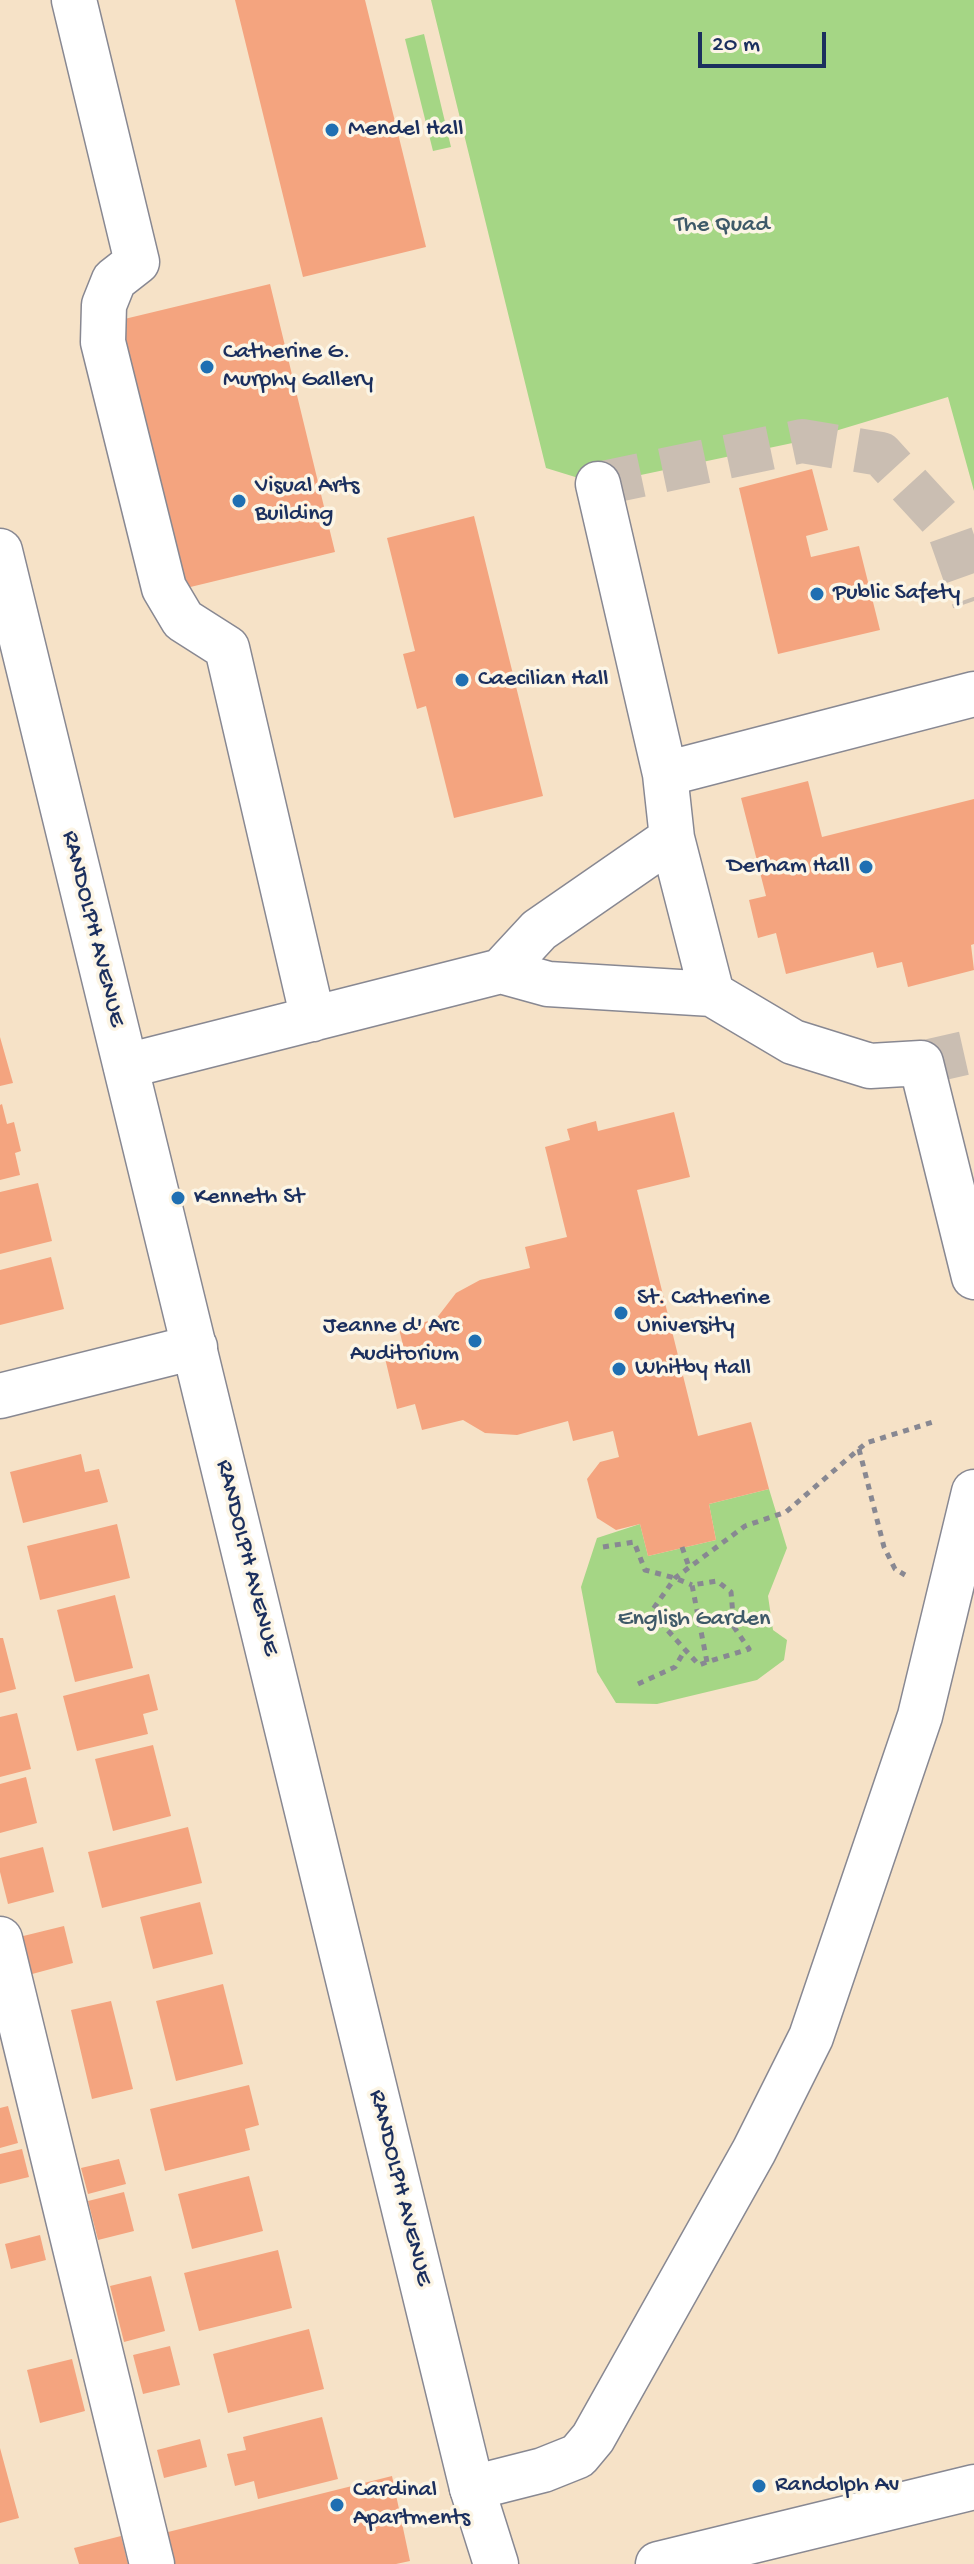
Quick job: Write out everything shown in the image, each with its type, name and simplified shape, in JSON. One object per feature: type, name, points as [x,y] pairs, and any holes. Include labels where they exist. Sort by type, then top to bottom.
[{"type":"main road","points":[[74,0],[137,262],[114,280],[104,305],[103,342],[164,588],[183,620],[227,648],[313,1019]]},
{"type":"main road","points":[[598,484],[665,774],[672,838],[712,994]]},
{"type":"main road","name":"RANDOLPH AVENUE","points":[[0,551],[472,2488],[496,2564]]},
{"type":"main road","points":[[665,774],[974,694]]},
{"type":"main road","points":[[501,971],[539,930],[672,838]]},
{"type":"main road","points":[[126,1066],[501,971],[548,984],[712,994],[793,1042],[870,1066],[921,1063],[974,1277]]},
{"type":"main road","points":[[0,1396],[195,1347]]},
{"type":"main road","points":[[472,2488],[543,2470],[578,2456],[593,2438],[754,2151],[811,2037],[920,1716],[974,1492]]},
{"type":"main road","points":[[0,1939],[152,2564]]},
{"type":"main road","points":[[658,2564],[826,2545],[974,2487]]},
{"type":"path","points":[[603,1547],[634,1542],[645,1570],[675,1578],[692,1585],[717,1581],[731,1592],[734,1627],[749,1649],[699,1665],[651,1612],[675,1578],[745,1526],[786,1512],[866,1443],[933,1422]]},
{"type":"path","points":[[859,1449],[884,1547],[895,1569],[905,1575]]},
{"type":"path","points":[[682,1547],[689,1567]]},
{"type":"path","points":[[692,1585],[707,1662]]},
{"type":"path","points":[[638,1684],[675,1667],[685,1650]]},
{"type":"green space","name":"The Quad","points":[[431,0],[974,0],[974,491],[948,397],[802,441],[598,484],[546,468]]},
{"type":"green space","points":[[424,34],[451,147],[433,151],[405,39]]},
{"type":"green space","name":"English Garden","points":[[769,1489],[787,1548],[768,1596],[773,1630],[787,1640],[784,1660],[757,1680],[657,1704],[616,1703],[597,1672],[581,1587],[597,1538],[640,1524],[648,1556],[716,1540],[709,1504]]},
{"type":"building","name":"Mendel Hall","points":[[235,0],[365,0],[426,247],[303,277]]},
{"type":"building","points":[[270,284],[335,552],[178,590],[112,322]]},
{"type":"building","name":"Public Safety","points":[[812,469],[828,530],[806,536],[811,557],[859,546],[880,630],[778,654],[739,488]]},
{"type":"building","name":"Caecilian Hall","points":[[474,516],[543,796],[454,818],[426,706],[417,709],[403,654],[415,651],[387,538]]},
{"type":"building","name":"Derham Hall","points":[[808,781],[822,837],[974,799],[974,944],[971,945],[974,970],[908,987],[902,962],[877,968],[873,952],[786,974],[776,933],[758,938],[749,900],[766,896],[741,798]]},
{"type":"building","points":[[0,1037],[13,1083],[0,1086]]},
{"type":"building","points":[[0,1105],[7,1124],[14,1122],[21,1151],[15,1153],[20,1175],[0,1180]]},
{"type":"building","name":"Whitby Hall","points":[[674,1112],[690,1177],[637,1190],[698,1436],[751,1422],[769,1489],[709,1504],[716,1540],[648,1556],[640,1524],[616,1530],[597,1518],[587,1479],[600,1462],[619,1457],[613,1431],[573,1441],[568,1421],[517,1435],[485,1433],[463,1420],[422,1430],[415,1404],[397,1409],[385,1358],[405,1353],[399,1329],[436,1319],[456,1293],[480,1280],[530,1268],[525,1247],[567,1237],[545,1147],[570,1140],[567,1129],[596,1121],[598,1131]]},
{"type":"building","points":[[38,1183],[52,1241],[0,1254],[0,1192]]},
{"type":"building","points":[[51,1257],[64,1309],[0,1325],[0,1270]]},
{"type":"building","points":[[81,1454],[85,1472],[99,1469],[108,1502],[23,1523],[10,1472]]},
{"type":"building","points":[[117,1524],[130,1578],[40,1600],[27,1546]]},
{"type":"building","points":[[115,1595],[133,1668],[75,1682],[57,1610]]},
{"type":"building","points":[[0,1638],[3,1638],[16,1689],[0,1693]]},
{"type":"building","points":[[149,1674],[158,1710],[143,1714],[148,1734],[77,1751],[63,1696]]},
{"type":"building","points":[[17,1713],[31,1769],[0,1777],[0,1717]]},
{"type":"building","points":[[153,1745],[171,1816],[113,1831],[95,1759]]},
{"type":"building","points":[[26,1777],[37,1823],[0,1833],[0,1784]]},
{"type":"building","points":[[188,1827],[202,1883],[102,1908],[88,1852]]},
{"type":"building","points":[[43,1847],[54,1892],[8,1904],[0,1858]]},
{"type":"building","points":[[200,1902],[213,1954],[153,1969],[140,1917]]},
{"type":"building","points":[[64,1926],[73,1963],[21,1977],[11,1939]]},
{"type":"building","points":[[223,1984],[243,2064],[176,2081],[156,2001]]},
{"type":"building","points":[[111,2001],[133,2089],[92,2099],[71,2010]]},
{"type":"building","points":[[249,2085],[259,2125],[245,2129],[250,2150],[165,2171],[150,2109]]},
{"type":"building","points":[[8,2106],[18,2143],[0,2148],[0,2108]]},
{"type":"building","points":[[22,2149],[29,2177],[0,2184],[0,2154]]},
{"type":"building","points":[[119,2159],[126,2184],[88,2194],[81,2168]]},
{"type":"building","points":[[249,2176],[263,2231],[192,2249],[178,2194]]},
{"type":"building","points":[[124,2192],[134,2231],[98,2240],[88,2201]]},
{"type":"building","points":[[40,2235],[46,2260],[11,2269],[5,2244]]},
{"type":"building","points":[[278,2250],[292,2308],[199,2331],[184,2273]]},
{"type":"building","points":[[151,2276],[165,2331],[124,2342],[110,2286]]},
{"type":"building","points":[[309,2329],[324,2389],[228,2413],[213,2354]]},
{"type":"building","points":[[170,2346],[180,2385],[143,2394],[133,2355]]},
{"type":"building","points":[[72,2359],[85,2411],[40,2423],[27,2370]]},
{"type":"building","points":[[322,2417],[338,2479],[258,2499],[254,2481],[235,2486],[227,2454],[246,2450],[243,2437]]},
{"type":"building","points":[[200,2439],[207,2467],[164,2478],[157,2450]]},
{"type":"building","points":[[0,2448],[19,2518],[0,2523]]},
{"type":"building","name":"Cardinal Apartments","points":[[392,2476],[410,2561],[396,2564],[168,2564],[160,2534]]},
{"type":"building","points":[[121,2536],[128,2564],[79,2564],[74,2548]]},
{"type":"tunnel","points":[[598,484],[802,441],[881,454],[948,527],[974,601]]},
{"type":"tunnel","points":[[921,1063],[974,1051]]},
{"type":"place","name":"Mendel Hall","points":[[332,130]]},
{"type":"place","name":"Catherine G. Murphy Gallery","points":[[207,367]]},
{"type":"place","name":"Visual Arts Building","points":[[239,501]]},
{"type":"place","name":"Public Safety","points":[[817,594]]},
{"type":"place","name":"Caecilian Hall","points":[[462,680]]},
{"type":"place","name":"Derham Hall","points":[[866,867]]},
{"type":"place","name":"Kenneth St","points":[[178,1198]]},
{"type":"place","name":"St. Catherine University","points":[[621,1313]]},
{"type":"place","name":"Jeanne d' Arc Auditorium","points":[[475,1341]]},
{"type":"place","name":"Whitby Hall","points":[[619,1369]]},
{"type":"place","name":"Randolph Av","points":[[759,2486]]},
{"type":"place","name":"Cardinal Apartments","points":[[337,2505]]}]
